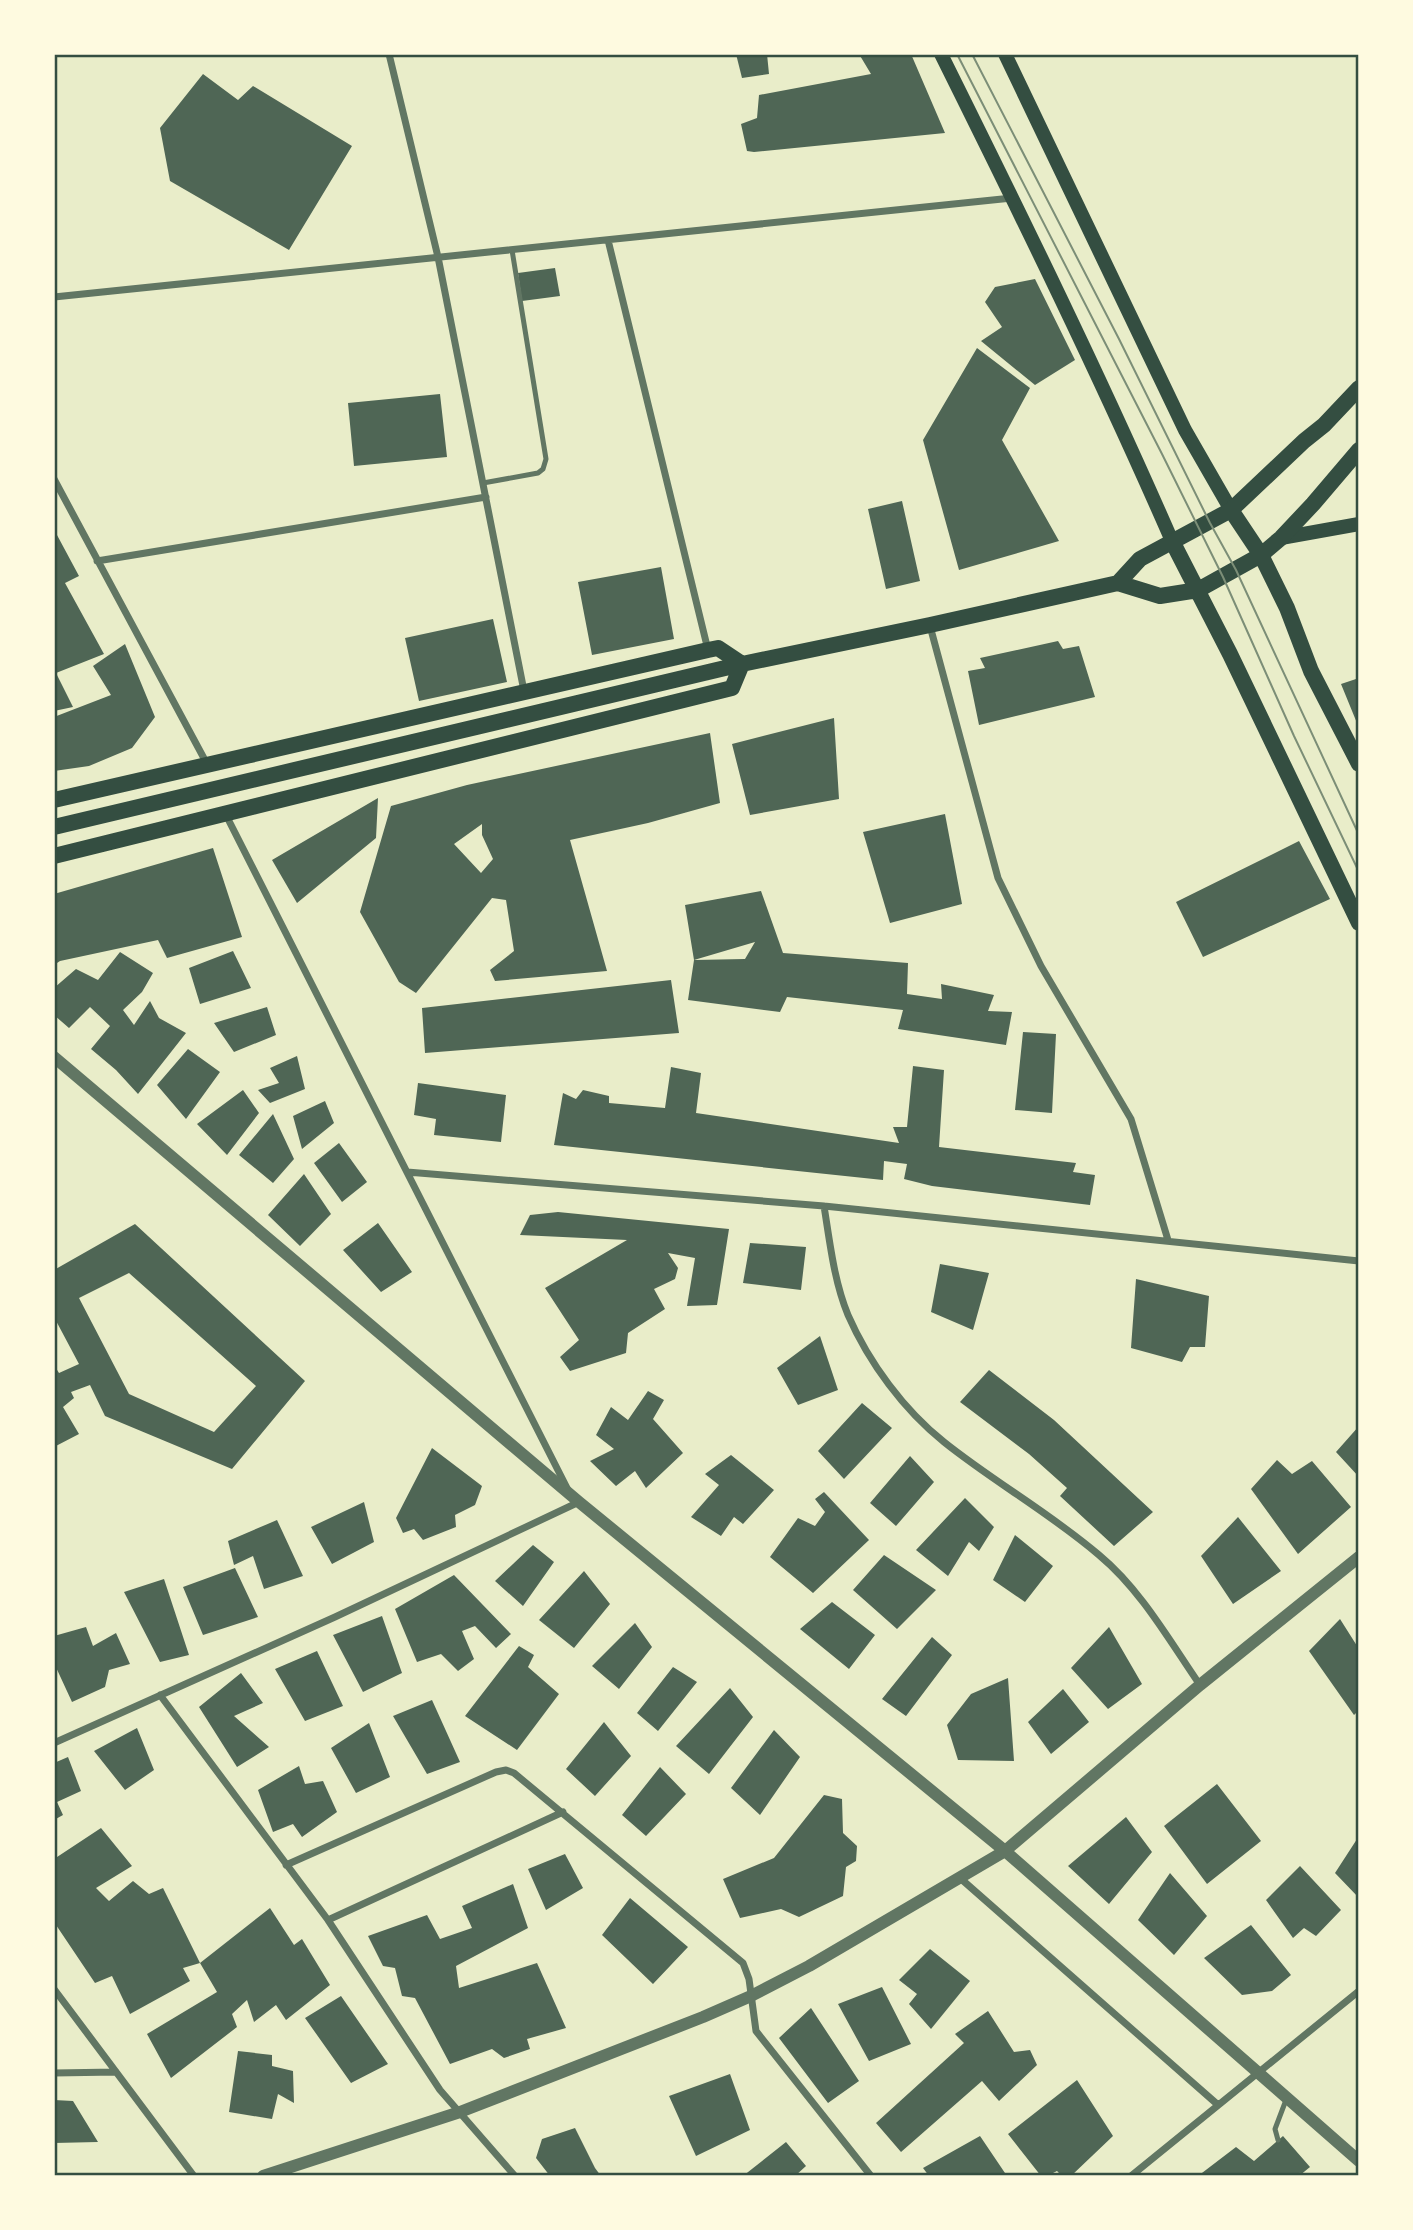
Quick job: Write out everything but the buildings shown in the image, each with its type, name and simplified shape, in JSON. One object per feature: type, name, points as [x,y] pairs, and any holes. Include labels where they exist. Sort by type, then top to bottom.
[{"type":"main road","points":[[941,54],[1013,198],[1172,541],[1359,923]]},
{"type":"main road","points":[[1005,54],[1185,430],[1231,510],[1261,555],[1287,608],[1311,671],[1359,764]]},
{"type":"main road","points":[[1324,425],[1359,388]]},
{"type":"main road","points":[[1118,583],[1140,559],[1231,510],[1304,441],[1359,402]]},
{"type":"main road","points":[[54,827],[742,664],[1118,583],[1160,596],[1198,590],[1261,555],[1281,538],[1358,450]]},
{"type":"main road","points":[[1281,538],[1359,524]]},
{"type":"main road","points":[[54,800],[718,648],[742,664]]},
{"type":"main road","points":[[54,856],[732,688],[742,664]]},
{"type":"street","points":[[390,54],[438,257],[524,691]]},
{"type":"street","points":[[54,297],[1013,198]]},
{"type":"street","points":[[608,240],[708,650]]},
{"type":"street","points":[[54,479],[207,764]]},
{"type":"street","points":[[97,561],[486,497]]},
{"type":"street","points":[[930,625],[998,878],[1041,966],[1130,1119],[1168,1240]]},
{"type":"street","points":[[226,814],[568,1491]]},
{"type":"street","points":[[54,1057],[579,1502],[1005,1851],[1359,2161]]},
{"type":"street","points":[[407,1172],[824,1206],[1359,1261]]},
{"type":"street","points":[[824,1206],[836,1276],[848,1315],[870,1356],[904,1402],[942,1440],[1101,1556],[1151,1612],[1200,1685]]},
{"type":"street","points":[[54,1743],[347,1611],[579,1502]]},
{"type":"street","points":[[263,2176],[460,2112],[703,2017],[809,1966],[1005,1851],[1200,1685],[1359,1557]]},
{"type":"street","points":[[160,1695],[328,1920],[440,2090],[515,2176]]},
{"type":"street","points":[[286,1865],[496,1772],[506,1770],[514,1773],[743,1963],[756,2031],[871,2176]]},
{"type":"street","points":[[328,1920],[563,1812]]},
{"type":"street","points":[[959,1877],[1217,2104]]},
{"type":"street","points":[[54,1989],[194,2176]]},
{"type":"street","points":[[1131,2176],[1359,1991]]},
{"type":"street","points":[[54,2073],[116,2072]]},
{"type":"lane","points":[[483,483],[538,473],[543,469],[546,459],[512,250]]},
{"type":"lane","points":[[1278,2140],[1275,2129],[1287,2097]]},
{"type":"tram line","points":[[957,54],[1223,577],[1359,872]]},
{"type":"tram line","points":[[972,54],[1236,570],[1359,835]]}]
